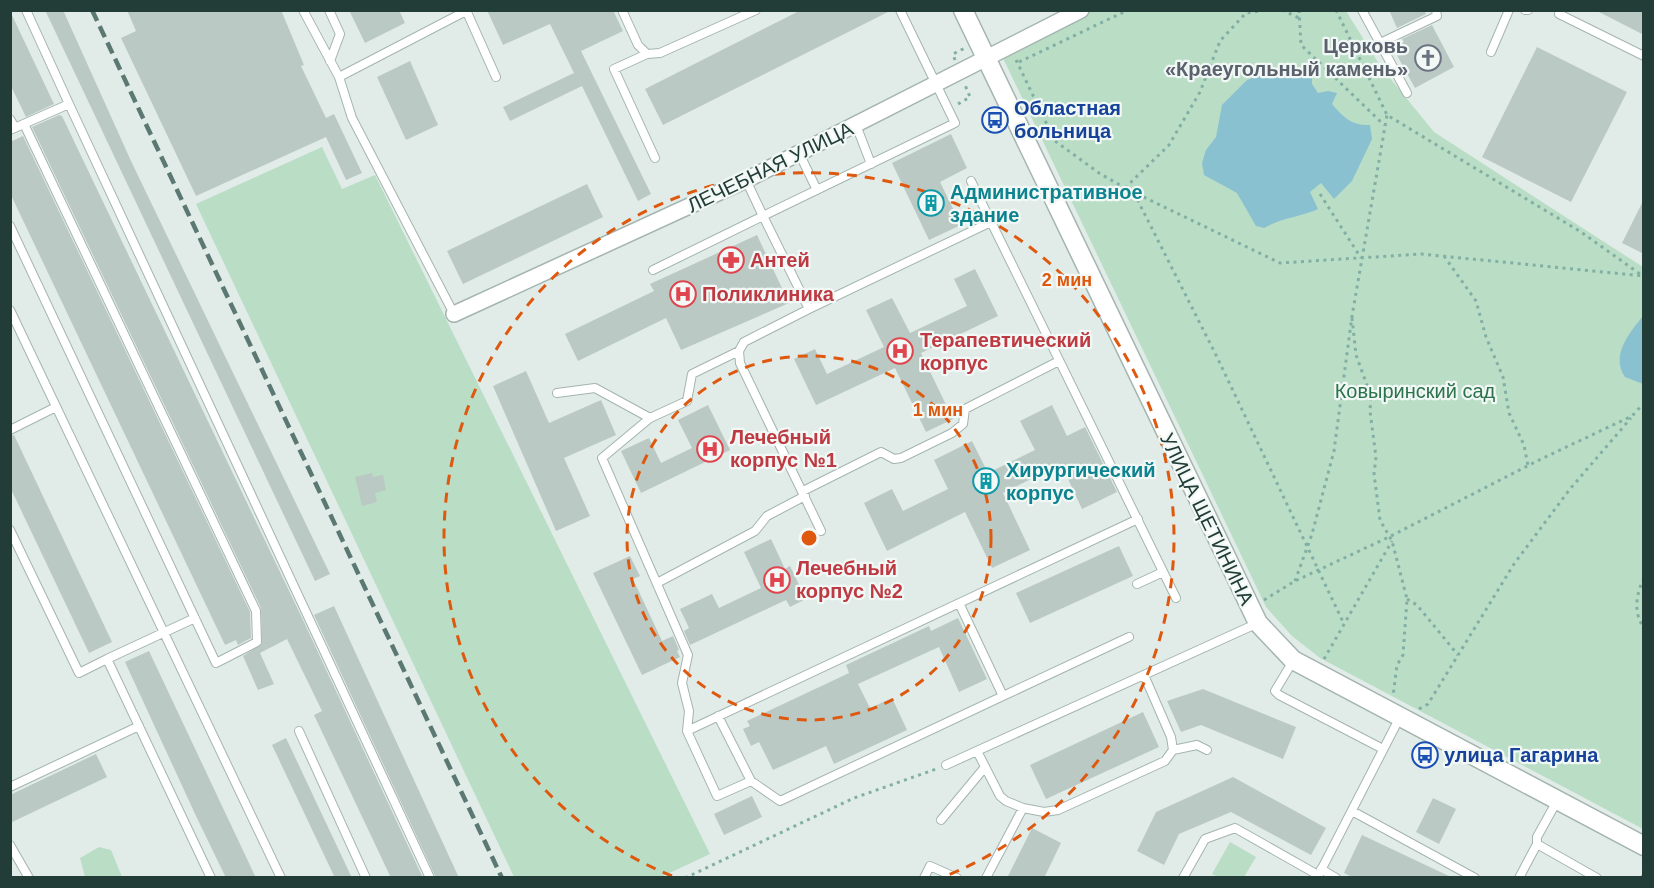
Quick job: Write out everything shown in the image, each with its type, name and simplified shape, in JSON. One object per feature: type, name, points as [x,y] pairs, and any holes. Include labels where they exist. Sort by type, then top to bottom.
[{"type":"street","name":"УЛИЦА ЩЕТИНИНА","points":[[963,10],[1254,616],[1293,660],[1644,846]]},
{"type":"street","name":"ЛЕЧЕБНАЯ УЛИЦА","points":[[454,314],[746,180],[1081,10]]},
{"type":"lane","points":[[26,10],[430,878]]},
{"type":"lane","points":[[303,10],[339,77],[352,118],[454,314]]},
{"type":"lane","points":[[329,10],[340,34],[330,61]]},
{"type":"lane","points":[[622,10],[638,45],[647,54]]},
{"type":"lane","points":[[655,158],[614,69],[647,54],[660,53],[756,10]]},
{"type":"lane","points":[[653,270],[955,123],[900,10]]},
{"type":"lane","points":[[1362,10],[1378,44],[1407,93]]},
{"type":"lane","points":[[1378,44],[1437,16],[1436,10]]},
{"type":"lane","points":[[1491,52],[1509,10]]},
{"type":"lane","points":[[1560,10],[1559,14],[1644,56]]},
{"type":"lane","points":[[339,77],[466,11],[496,77]]},
{"type":"lane","points":[[10,119],[13,129],[69,104]]},
{"type":"lane","points":[[10,226],[216,663],[257,642],[256,610],[24,124]]},
{"type":"lane","points":[[856,125],[871,164]]},
{"type":"lane","points":[[799,153],[818,190]]},
{"type":"lane","points":[[746,180],[809,309]]},
{"type":"lane","points":[[971,181],[1176,598]]},
{"type":"lane","points":[[821,531],[740,363],[739,351],[744,342],[991,222]]},
{"type":"lane","points":[[10,310],[281,878]]},
{"type":"lane","points":[[739,351],[692,374],[687,401],[650,418],[602,458],[688,655],[681,683],[689,711],[687,730],[717,796],[751,781]]},
{"type":"lane","points":[[657,583],[755,531],[767,516],[881,452],[894,459],[901,458],[952,434],[963,424],[965,409],[1059,361]]},
{"type":"lane","points":[[557,393],[594,388],[650,418]]},
{"type":"lane","points":[[10,430],[56,407]]},
{"type":"lane","points":[[687,730],[1138,519]]},
{"type":"lane","points":[[10,530],[79,673],[195,618]]},
{"type":"lane","points":[[1137,584],[1163,572]]},
{"type":"lane","points":[[959,603],[1003,696]]},
{"type":"lane","points":[[946,765],[1143,675],[1254,616]]},
{"type":"lane","points":[[718,716],[751,781],[780,801],[1128,637]]},
{"type":"lane","points":[[107,659],[211,878]]},
{"type":"lane","points":[[1293,660],[1276,686],[1275,691],[1279,696],[1383,749]]},
{"type":"lane","points":[[1143,675],[1171,737],[1173,750]]},
{"type":"lane","points":[[1319,874],[1383,749],[1395,714]]},
{"type":"lane","points":[[10,787],[139,726]]},
{"type":"lane","points":[[299,732],[366,878]]},
{"type":"lane","points":[[977,751],[1000,796],[1023,808],[1044,812],[1058,810],[1165,761],[1173,750],[1197,745],[1207,750]]},
{"type":"lane","points":[[941,820],[985,767]]},
{"type":"lane","points":[[1519,878],[1537,844],[1537,837],[1558,800]]},
{"type":"lane","points":[[986,878],[1023,808]]},
{"type":"lane","points":[[1352,811],[1475,878]]},
{"type":"lane","points":[[1183,878],[1205,838],[1235,828],[1319,874],[1336,878]]},
{"type":"lane","points":[[1537,844],[1597,878]]},
{"type":"lane","points":[[10,845],[29,878]]},
{"type":"lane","points":[[924,878],[930,866],[957,878]]},
{"type":"path","points":[[1019,62],[1128,10]]},
{"type":"path","points":[[1125,188],[1169,145],[1200,92],[1220,41],[1246,13],[1267,10]]},
{"type":"path","points":[[1282,10],[1299,18]]},
{"type":"path","points":[[1299,10],[1301,45],[1384,125]]},
{"type":"path","points":[[1336,10],[1387,115],[1581,232],[1643,276]]},
{"type":"path","points":[[948,109],[970,97],[953,54],[978,42]]},
{"type":"path","points":[[1007,49],[1019,62],[1055,141],[1099,173],[1125,188],[1280,263],[1421,254],[1643,276]]},
{"type":"path","points":[[1295,581],[1308,544],[1334,451],[1352,316],[1387,115]]},
{"type":"path","points":[[1133,192],[1308,544],[1344,624]]},
{"type":"path","points":[[1320,194],[1362,259]]},
{"type":"path","points":[[1444,256],[1476,300],[1486,337],[1503,377],[1509,413],[1524,445],[1528,466]]},
{"type":"path","points":[[1352,316],[1356,355],[1371,396],[1370,411],[1376,457],[1375,490],[1380,503],[1380,520],[1390,539],[1407,599],[1403,655],[1397,665],[1395,714],[1428,704],[1514,564],[1570,489],[1644,403]]},
{"type":"path","points":[[1254,616],[1295,581],[1390,539],[1528,466],[1632,416]]},
{"type":"path","points":[[1316,672],[1390,539]]},
{"type":"path","points":[[1644,578],[1638,590],[1636,607],[1644,628]]},
{"type":"path","points":[[1407,599],[1417,605],[1458,655]]},
{"type":"path","points":[[685,878],[854,798],[946,765]]},
{"type":"path","points":[[1642,878],[1644,872]]},
{"type":"green space","name":"Ковыринский сад","points":[[1092,11],[1346,11],[1381,67],[1434,132],[1643,267],[1643,829],[1320,658],[1292,636],[1266,607],[1002,56]]},
{"type":"green space","points":[[322,147],[342,189],[375,175],[710,854],[661,877],[514,877],[196,204]]},
{"type":"green space","points":[[1230,842],[1256,857],[1244,877],[1218,877],[1212,874]]},
{"type":"green space","points":[[99,847],[111,850],[122,877],[85,877],[80,858]]},
{"type":"water","points":[[1312,69],[1312,84],[1318,93],[1328,91],[1337,93],[1332,104],[1348,120],[1370,125],[1372,139],[1352,181],[1334,199],[1321,183],[1310,192],[1318,209],[1264,228],[1256,226],[1237,193],[1204,175],[1202,163],[1206,150],[1216,137],[1222,105],[1247,80],[1266,73]]},
{"type":"water","points":[[1643,316],[1643,384],[1625,377],[1620,361],[1624,345]]},
{"type":"building","points":[[45,10],[63,10],[131,161],[330,574],[315,581]]},
{"type":"building","points":[[127,10],[281,10],[304,65],[301,66],[326,118],[334,114],[362,173],[346,180],[326,137],[196,196],[121,38],[136,31]]},
{"type":"building","points":[[349,10],[399,10],[405,23],[365,43]]},
{"type":"building","points":[[487,10],[613,10],[623,31],[581,51],[651,194],[638,201],[582,86],[510,121],[503,107],[574,73],[550,24],[503,45]]},
{"type":"building","points":[[801,10],[892,10],[663,125],[645,89]]},
{"type":"building","points":[[1389,10],[1424,10],[1426,14],[1397,28]]},
{"type":"building","points":[[1595,10],[1644,10],[1644,35]]},
{"type":"building","points":[[10,11],[54,104],[26,117],[10,84]]},
{"type":"building","points":[[1432,25],[1454,67],[1415,88],[1393,48],[1404,42],[1402,39]]},
{"type":"building","points":[[1537,47],[1627,92],[1571,202],[1482,157]]},
{"type":"building","points":[[410,61],[438,125],[406,140],[377,77]]},
{"type":"building","points":[[59,115],[62,116],[303,620],[423,878],[391,878],[314,715],[322,711],[287,639],[260,653],[274,684],[258,690],[243,656],[262,644],[261,608],[32,127]]},
{"type":"building","name":"Административное здание","points":[[951,134],[967,168],[940,182],[961,225],[929,240],[892,163]]},
{"type":"building","points":[[23,136],[250,612],[251,638],[238,645],[236,640],[225,645],[10,193],[10,142]]},
{"type":"building","points":[[587,184],[603,217],[463,284],[447,251]]},
{"type":"building","points":[[1644,199],[1644,254],[1622,243]]},
{"type":"building","name":"Поликлиника","points":[[757,235],[789,303],[681,350],[666,318],[578,361],[565,334],[654,291],[650,284]]},
{"type":"building","name":"Терапевтический корпус","points":[[975,269],[998,316],[921,353],[953,419],[926,432],[895,368],[816,405],[794,359],[815,349],[827,374],[884,347],[866,310],[892,298],[910,333],[967,306],[954,279]]},
{"type":"building","points":[[526,371],[549,423],[601,400],[616,435],[564,458],[590,516],[556,531],[493,386]]},
{"type":"building","name":"Лечебный корпус №1","points":[[708,405],[730,450],[641,493],[621,451],[649,438],[661,463],[692,448],[678,420]]},
{"type":"building","name":"Хирургический корпус","points":[[1052,405],[1067,436],[1085,427],[1117,492],[1082,509],[1061,464],[1003,493],[1030,550],[992,568],[965,512],[887,551],[864,503],[892,489],[903,511],[948,489],[934,460],[972,441],[988,473],[1035,450],[1020,421]]},
{"type":"building","points":[[14,435],[112,642],[89,653],[10,487],[10,436]]},
{"type":"building","points":[[372,473],[373,477],[383,475],[386,490],[375,493],[377,502],[362,506],[355,477]]},
{"type":"building","name":"Лечебный корпус №2","points":[[771,539],[785,569],[790,566],[806,599],[790,607],[786,600],[690,645],[684,631],[689,628],[680,609],[712,594],[719,608],[761,588],[744,552]]},
{"type":"building","points":[[1119,546],[1133,576],[1030,623],[1016,593]]},
{"type":"building","points":[[630,556],[640,576],[633,579],[662,641],[673,636],[680,657],[642,675],[593,573]]},
{"type":"building","points":[[334,606],[459,878],[436,878],[314,615]]},
{"type":"building","points":[[958,618],[987,679],[959,692],[939,647],[858,684],[870,708],[892,698],[907,730],[834,764],[826,746],[773,770],[759,742],[751,746],[743,729],[750,726],[747,721],[849,673],[846,665],[929,626],[931,631]]},
{"type":"building","points":[[149,651],[256,878],[226,878],[196,816],[125,662]]},
{"type":"building","points":[[1203,689],[1296,727],[1283,759],[1201,725],[1181,732],[1167,701]]},
{"type":"building","points":[[1143,712],[1159,747],[1046,799],[1030,765]]},
{"type":"building","points":[[286,738],[352,878],[335,878],[272,745]]},
{"type":"building","points":[[96,754],[107,777],[10,823],[10,795]]},
{"type":"building","points":[[1233,777],[1326,828],[1311,855],[1231,812],[1179,834],[1164,865],[1137,851],[1156,812]]},
{"type":"building","points":[[752,796],[762,817],[724,835],[714,814]]},
{"type":"building","points":[[1433,798],[1456,809],[1439,844],[1416,832]]},
{"type":"building","points":[[1032,828],[1061,843],[1044,878],[1007,878]]},
{"type":"building","points":[[1362,835],[1453,878],[1354,878],[1344,873]]},
{"type":"railway","points":[[92,10],[502,878]]},
{"type":"place","name":"Церковь «Краеугольный камень»","points":[[1428,58]]},
{"type":"place","name":"Областная больница","points":[[995,120]]},
{"type":"place","name":"Административное здание","points":[[931,203]]},
{"type":"place","name":"Антей","points":[[731,260]]},
{"type":"place","name":"Поликлиника","points":[[683,294]]},
{"type":"place","name":"Терапевтический корпус","points":[[900,351]]},
{"type":"place","name":"Лечебный корпус №1","points":[[710,449]]},
{"type":"place","name":"Хирургический корпус","points":[[986,481]]},
{"type":"place","name":"Лечебный корпус №2","points":[[777,580]]},
{"type":"place","name":"улица Гагарина","points":[[1425,755]]}]
